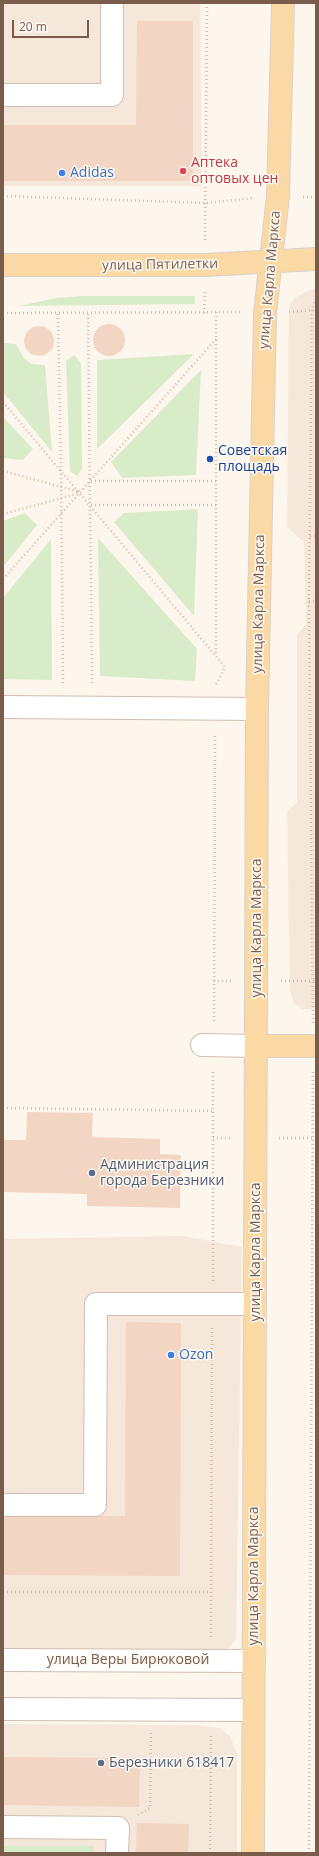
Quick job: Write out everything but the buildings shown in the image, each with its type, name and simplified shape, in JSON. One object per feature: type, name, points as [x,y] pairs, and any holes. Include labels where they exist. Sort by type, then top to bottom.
[{"type":"main road","name":"улица Карла Маркса","points":[[253,1853],[257,710],[265,313],[278,196],[283,3]]},
{"type":"main road","name":"улица Пятилетки","points":[[3,265],[205,265],[316,259]]},
{"type":"main road","points":[[256,1046],[314,1046]]},
{"type":"street","points":[[3,95],[112,96],[112,3]]},
{"type":"street","points":[[3,707],[257,710]]},
{"type":"street","points":[[208,1046],[256,1046]]},
{"type":"street","points":[[3,1505],[95,1505],[96,1304],[255,1304]]},
{"type":"street","name":"улица Веры Бирюковой","points":[[3,1660],[254,1662]]},
{"type":"street","points":[[3,1708],[253,1710]]},
{"type":"street","points":[[3,1827],[118,1828],[118,1853]]},
{"type":"path","points":[[205,204],[207,3]]},
{"type":"path","points":[[3,196],[205,204],[278,196],[316,197]]},
{"type":"path","points":[[309,1853],[312,1110],[314,981],[309,601],[312,310],[316,298]]},
{"type":"path","points":[[216,312],[216,656]]},
{"type":"path","points":[[3,313],[265,313]]},
{"type":"path","points":[[58,314],[62,470],[63,686]]},
{"type":"path","points":[[88,314],[92,686]]},
{"type":"path","points":[[3,579],[217,338]]},
{"type":"path","points":[[3,402],[62,470],[225,667],[215,688],[208,1046],[213,1111],[211,1661]]},
{"type":"path","points":[[3,471],[80,492]]},
{"type":"path","points":[[90,480],[216,481]]},
{"type":"path","points":[[3,514],[80,492]]},
{"type":"path","points":[[91,505],[216,505]]},
{"type":"path","points":[[310,536],[316,536]]},
{"type":"path","points":[[309,601],[316,601]]},
{"type":"path","points":[[3,1108],[213,1111]]},
{"type":"path","points":[[3,1592],[211,1592]]},
{"type":"path","points":[[210,1853],[211,1710]]},
{"type":"path","points":[[150,1808],[152,1729]]},
{"type":"shaded area","points":[[3,3],[200,3],[202,186],[3,186]]},
{"type":"shaded area","points":[[316,288],[316,1009],[302,1009],[294,1003],[290,991],[287,811],[297,802],[297,635],[306,624],[304,542],[287,527],[289,305],[295,298]]},
{"type":"shaded area","points":[[183,1236],[242,1247],[236,1639],[229,1648],[220,1651],[3,1650],[3,1239]]},
{"type":"shaded area","points":[[3,1724],[196,1725],[219,1728],[230,1736],[237,1754],[237,1853],[3,1853]]},
{"type":"green space","points":[[81,296],[195,296],[195,304],[19,306],[56,298]]},
{"type":"green space","points":[[3,343],[16,344],[23,357],[31,364],[45,365],[52,452],[3,392]]},
{"type":"green space","points":[[194,354],[97,449],[97,360]]},
{"type":"green space","points":[[74,355],[81,363],[82,469],[77,476],[70,471],[66,361]]},
{"type":"green space","points":[[201,370],[196,475],[122,478],[111,462]]},
{"type":"green space","points":[[3,417],[33,449],[23,460],[3,458]]},
{"type":"green space","points":[[198,509],[194,616],[114,522],[124,513]]},
{"type":"green space","points":[[25,513],[37,525],[3,567],[3,521]]},
{"type":"green space","points":[[98,538],[197,649],[195,681],[100,676]]},
{"type":"green space","points":[[51,539],[52,680],[3,679],[3,598]]},
{"type":"green space","points":[[3,1846],[94,1846],[94,1853],[3,1853]]},
{"type":"place","name":"Аптека оптовых цен","points":[[183,171]]},
{"type":"place","name":"Adidas","points":[[62,173]]},
{"type":"place","name":"Советская площадь","points":[[210,459]]},
{"type":"place","name":"Администрация города Березники","points":[[92,1173]]},
{"type":"place","name":"Ozon","points":[[171,1355]]},
{"type":"place","name":"Березники 618417","points":[[101,1763]]}]
